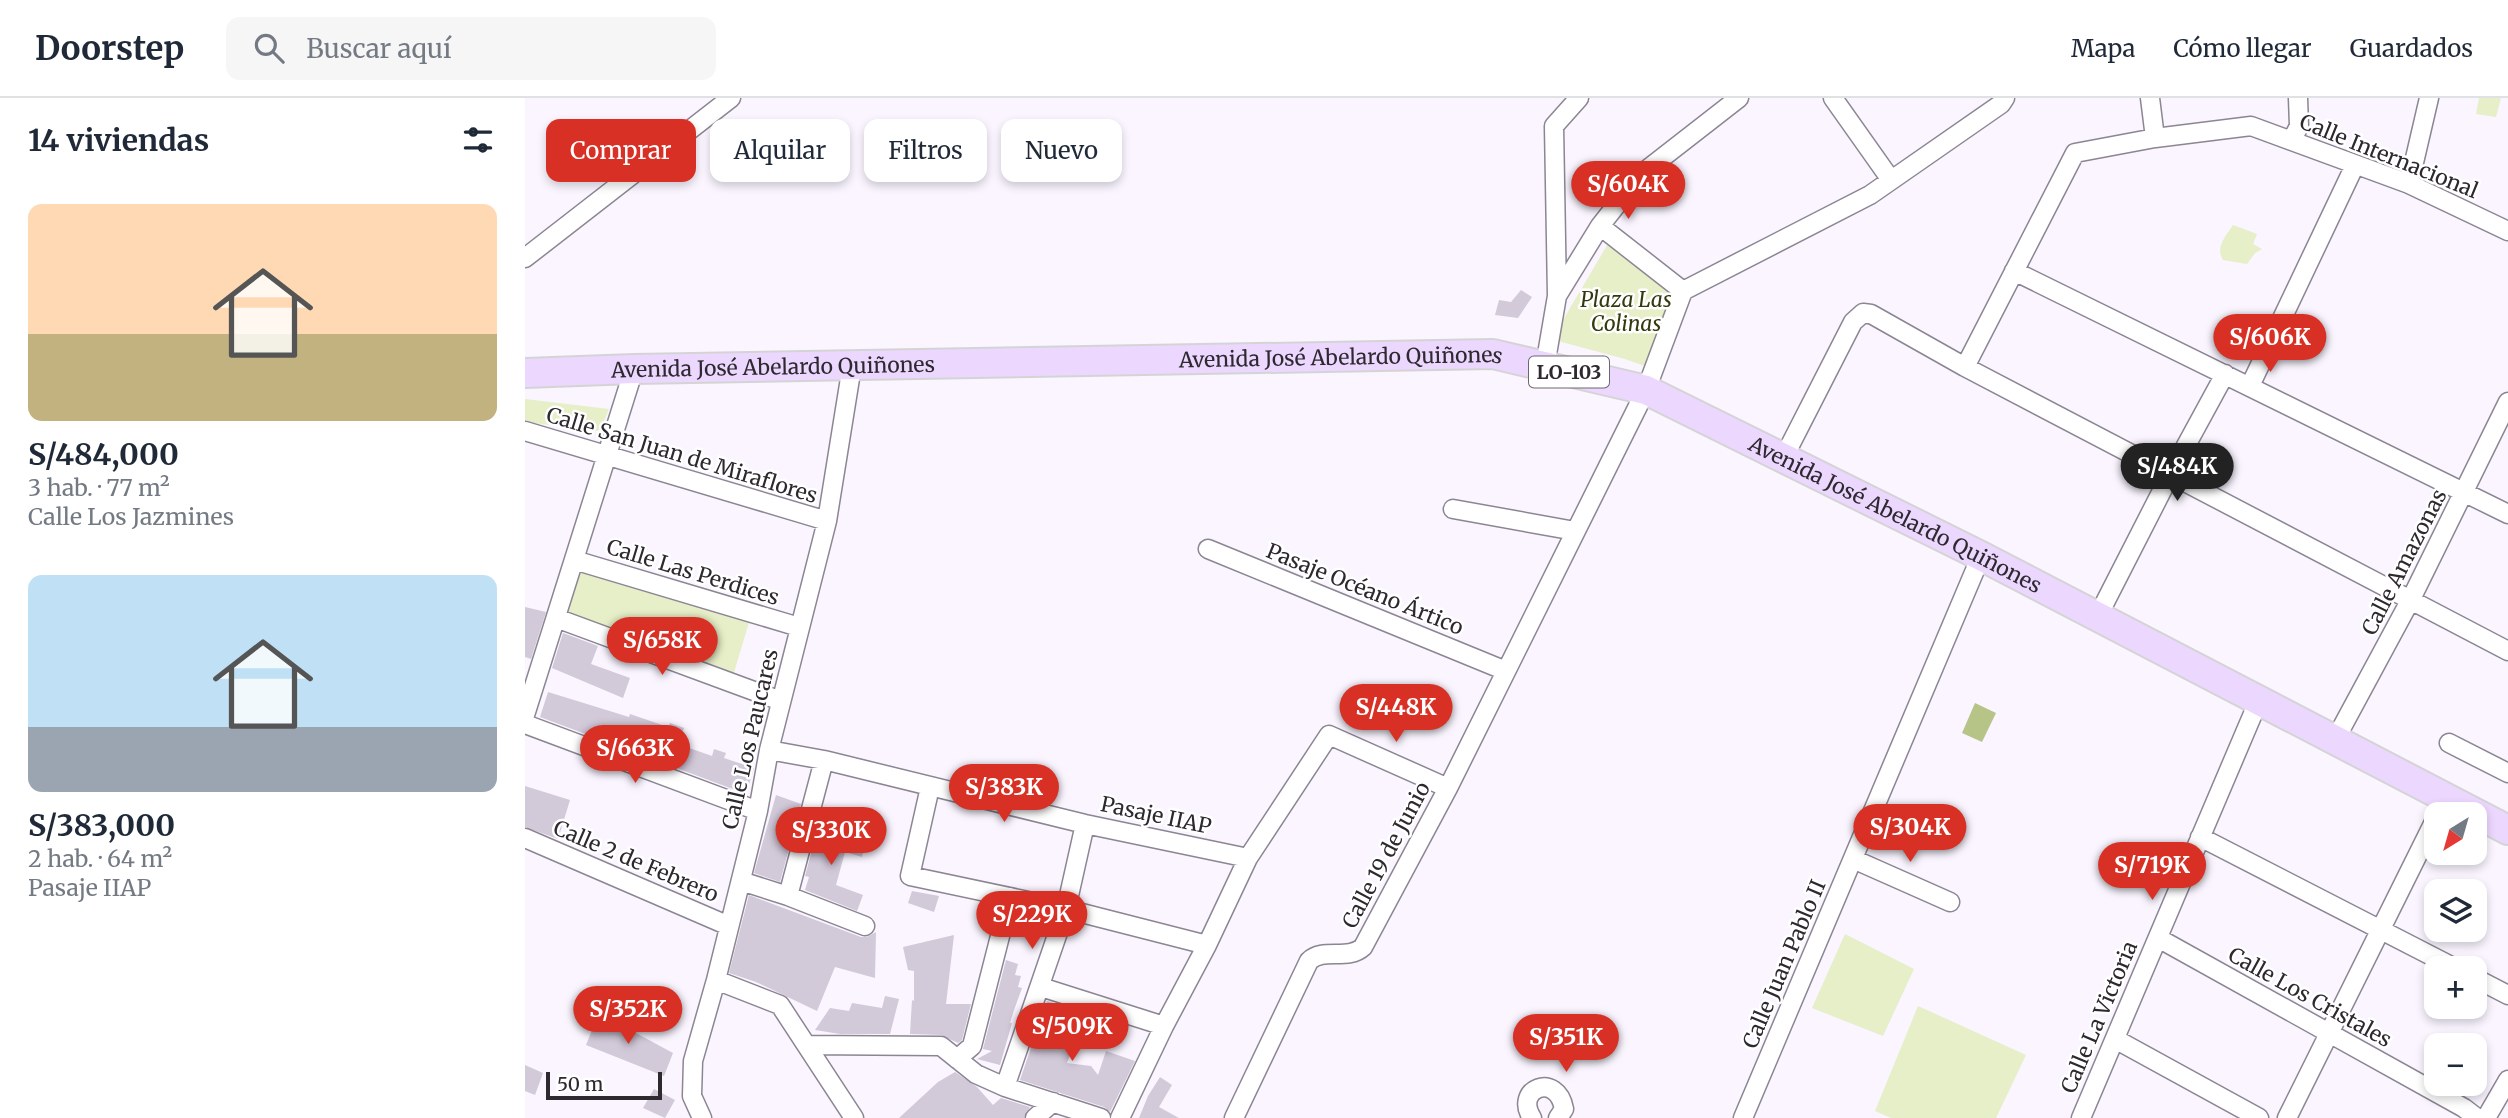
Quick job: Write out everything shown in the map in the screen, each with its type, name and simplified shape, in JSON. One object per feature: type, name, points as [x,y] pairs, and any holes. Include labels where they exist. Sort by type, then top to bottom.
[{"type":"main road","name":"Avenida José Abelardo Quiñones","points":[[525,373],[1493,354],[1646,390],[1981,556],[2335,740],[2428,802]]},
{"type":"main road","name":"Avenida José Abelardo Quiñones","points":[[2487,824],[2508,830]]},
{"type":"street","points":[[525,258],[731,98]]},
{"type":"street","points":[[1545,366],[1557,296],[1554,127],[1579,98]]},
{"type":"street","points":[[1557,296],[1600,226],[1640,175],[1739,98]]},
{"type":"street","points":[[1833,98],[1891,180]]},
{"type":"street","points":[[1600,226],[1683,290],[1870,195],[2001,104],[2005,98]]},
{"type":"street","points":[[2150,98],[2155,138]]},
{"type":"street","points":[[2292,140],[2299,126],[2298,98]]},
{"type":"street","points":[[2409,184],[2429,98]]},
{"type":"street","name":"Calle Internacional","points":[[1965,368],[2075,153],[2155,138],[2251,126],[2409,184],[2508,231]]},
{"type":"street","points":[[2250,386],[2355,165]]},
{"type":"street","points":[[2014,271],[2508,514]]},
{"type":"street","name":"Calle 19 de Junio","points":[[1234,1118],[1309,961],[1317,956],[1356,953],[1363,947],[1448,788],[1646,390],[1683,290]]},
{"type":"street","points":[[1784,457],[1853,322],[1863,313],[1871,314],[1965,368],[2508,651]]},
{"type":"street","name":"Calle Los Paucares","points":[[702,1118],[692,1096],[692,1060],[741,881],[769,750],[827,521],[852,366]]},
{"type":"street","points":[[525,715],[634,369]]},
{"type":"street","points":[[2098,616],[2225,374]]},
{"type":"street","name":"Calle Amazonas","points":[[2335,740],[2411,599],[2508,402]]},
{"type":"street","name":"Calle San Juan de Miraflores","points":[[525,431],[827,521]]},
{"type":"street","points":[[1453,509],[1575,531]]},
{"type":"street","name":"Pasaje Océano Ártico","points":[[1207,549],[1506,671]]},
{"type":"street","name":"Calle Juan Pablo II","points":[[1743,1118],[1981,556]]},
{"type":"street","name":"Calle Las Perdices","points":[[574,560],[799,627]]},
{"type":"street","points":[[556,618],[781,701]]},
{"type":"street","name":"Calle La Victoria","points":[[2081,1118],[2258,702]]},
{"type":"street","points":[[525,724],[758,811]]},
{"type":"street","points":[[1120,1118],[1248,858],[1329,735],[1448,788]]},
{"type":"street","points":[[2449,743],[2508,773]]},
{"type":"street","name":"Pasaje IIAP","points":[[769,750],[824,760],[1085,824],[1248,858]]},
{"type":"street","points":[[788,896],[824,760]]},
{"type":"street","points":[[930,787],[910,876],[1066,909],[1207,945]]},
{"type":"street","points":[[1005,1087],[1066,909],[1085,824]]},
{"type":"street","points":[[2200,837],[2432,956]]},
{"type":"street","name":"Calle 2 de Febrero","points":[[525,838],[729,926]]},
{"type":"street","points":[[2287,1118],[2424,842]]},
{"type":"street","points":[[1853,859],[1950,902]]},
{"type":"street","points":[[741,881],[865,926]]},
{"type":"street","points":[[957,1059],[972,1046],[1010,897]]},
{"type":"street","name":"Calle Los Cristales","points":[[2158,938],[2464,1108],[2477,1118]]},
{"type":"street","points":[[716,980],[781,1005],[854,1118]]},
{"type":"street","points":[[2487,985],[2508,996]]},
{"type":"street","points":[[1041,988],[1164,1026]]},
{"type":"street","points":[[2115,1039],[2259,1118]]},
{"type":"street","points":[[808,1045],[941,1046],[976,1074],[1005,1087],[1101,1118]]},
{"type":"street","points":[[2486,1118],[2508,1080]]},
{"type":"street","points":[[1532,1118],[1526,1108],[1533,1090],[1551,1087],[1559,1093],[1563,1101],[1564,1109],[1558,1118]]},
{"type":"street","points":[[1035,1118],[1053,1102]]},
{"type":"green space","points":[[2479,98],[2501,98],[2496,117],[2476,114]]},
{"type":"green space","points":[[2233,225],[2257,234],[2253,244],[2262,249],[2255,253],[2247,264],[2223,260],[2221,255],[2222,242]]},
{"type":"green space","name":"Plaza Las Colinas","points":[[1609,242],[1685,298],[1659,371],[1558,341],[1563,320]]},
{"type":"green space","points":[[525,399],[609,409],[600,431],[525,422]]},
{"type":"green space","points":[[579,561],[750,619],[732,679],[562,617]]},
{"type":"green space","points":[[1845,934],[1914,969],[1883,1036],[1812,1008]]},
{"type":"green space","points":[[1918,1006],[2026,1055],[1996,1118],[1891,1118],[1875,1111]]},
{"type":"shaded area","points":[[1975,703],[1996,713],[1982,742],[1962,733]]},
{"type":"building","points":[[1521,290],[1532,297],[1518,318],[1495,315],[1499,300],[1511,302]]},
{"type":"building","points":[[525,607],[546,612],[531,659],[525,657]]},
{"type":"building","points":[[563,633],[598,646],[591,664],[630,678],[623,698],[552,668]]},
{"type":"building","points":[[548,692],[629,717],[630,714],[668,727],[670,723],[684,728],[678,744],[712,756],[714,749],[726,753],[724,758],[754,768],[746,794],[540,717]]},
{"type":"building","points":[[525,786],[570,800],[558,839],[525,827]]},
{"type":"building","points":[[776,795],[801,804],[780,882],[754,873]]},
{"type":"building","points":[[821,817],[828,819],[825,833],[865,845],[862,857],[845,852],[836,885],[863,895],[857,911],[805,890],[809,877],[805,876]]},
{"type":"building","points":[[912,891],[939,896],[934,912],[908,903]]},
{"type":"building","points":[[749,895],[861,937],[876,932],[875,978],[835,967],[817,1011],[756,982],[729,973]]},
{"type":"building","points":[[954,935],[946,1004],[971,1004],[962,1040],[958,1043],[941,1035],[910,1034],[914,971],[908,970],[903,947]]},
{"type":"building","points":[[1006,960],[1018,964],[1015,975],[1021,976],[1018,987],[1022,988],[1000,1065],[977,1059],[992,1051],[983,1049]]},
{"type":"building","points":[[885,996],[899,999],[890,1034],[840,1034],[815,1030],[830,1008],[849,1011],[852,1003],[882,1008]]},
{"type":"building","points":[[1047,1001],[1076,1010],[1068,1039],[1075,1041],[1067,1063],[1091,1066],[1098,1075],[1106,1051],[1135,1061],[1110,1112],[1104,1107],[1020,1080]]},
{"type":"building","points":[[599,1013],[673,1053],[664,1076],[586,1045]]},
{"type":"building","points":[[525,1065],[543,1073],[535,1095],[525,1091]]},
{"type":"building","points":[[955,1072],[977,1087],[993,1105],[1001,1098],[1030,1107],[1024,1118],[899,1118],[938,1082]]},
{"type":"building","points":[[1160,1077],[1172,1085],[1159,1107],[1179,1118],[1139,1118],[1148,1096]]},
{"type":"building","points":[[654,1089],[675,1100],[665,1118],[643,1108]]}]
